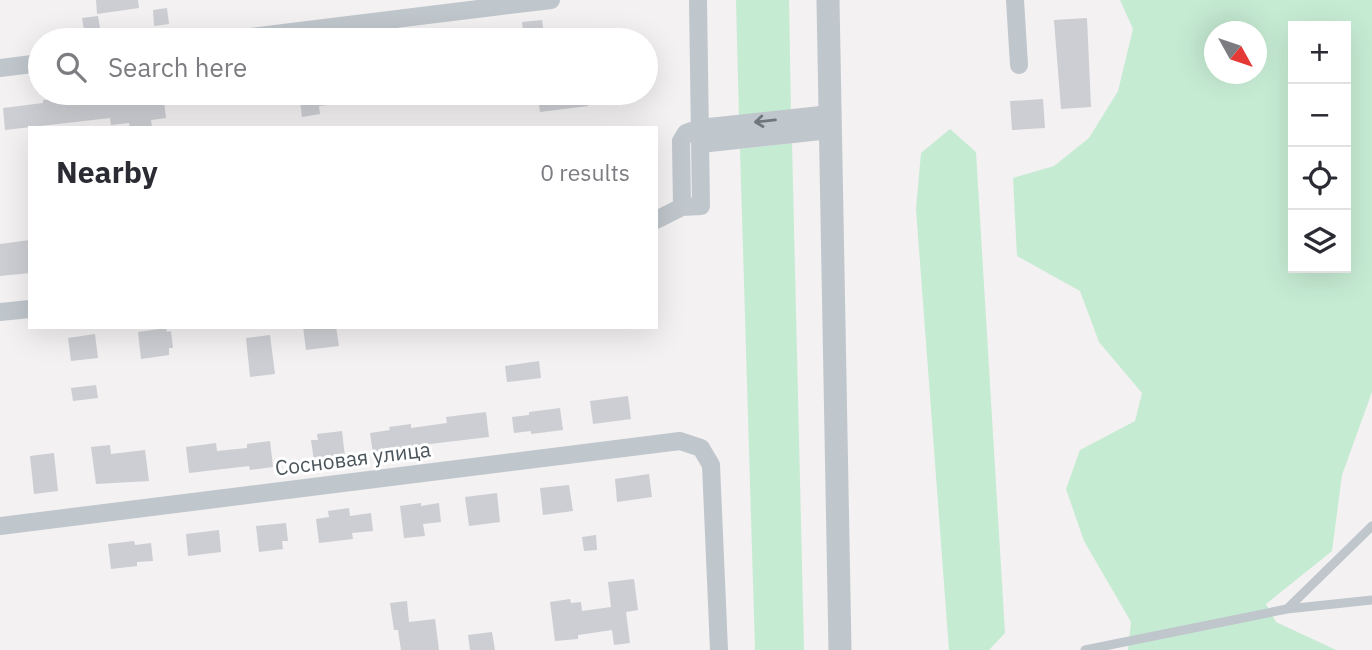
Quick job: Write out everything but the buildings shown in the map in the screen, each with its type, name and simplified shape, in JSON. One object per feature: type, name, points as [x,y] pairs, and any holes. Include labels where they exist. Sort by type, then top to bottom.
[{"type":"street","points":[[324,28],[551,0]]},
{"type":"street","points":[[658,219],[682,207],[701,206],[698,0]]},
{"type":"street","points":[[828,0],[840,650]]},
{"type":"street","points":[[1015,0],[1019,65]]},
{"type":"street","points":[[0,68],[28,64]]},
{"type":"street","points":[[682,207],[681,141],[687,133],[700,136],[830,122]]},
{"type":"street","points":[[0,312],[28,309]]},
{"type":"street","name":"Сосновая улица","points":[[0,526],[680,441],[701,448],[711,465],[719,650]]},
{"type":"lane","points":[[1287,610],[1372,526]]},
{"type":"lane","points":[[1085,650],[1287,610],[1372,600]]},
{"type":"green space","points":[[736,0],[789,0],[791,111],[739,117]]},
{"type":"green space","points":[[1120,0],[1372,0],[1372,392],[1342,475],[1332,551],[1266,604],[1276,622],[1336,650],[1128,650],[1131,622],[1084,541],[1066,489],[1080,450],[1135,421],[1142,393],[1099,342],[1080,291],[1017,256],[1013,178],[1054,166],[1089,138],[1118,91],[1133,29]]},
{"type":"green space","points":[[950,129],[976,152],[1005,633],[989,650],[949,650],[916,209],[921,153]]},
{"type":"green space","points":[[792,143],[804,650],[755,650],[740,149]]}]
